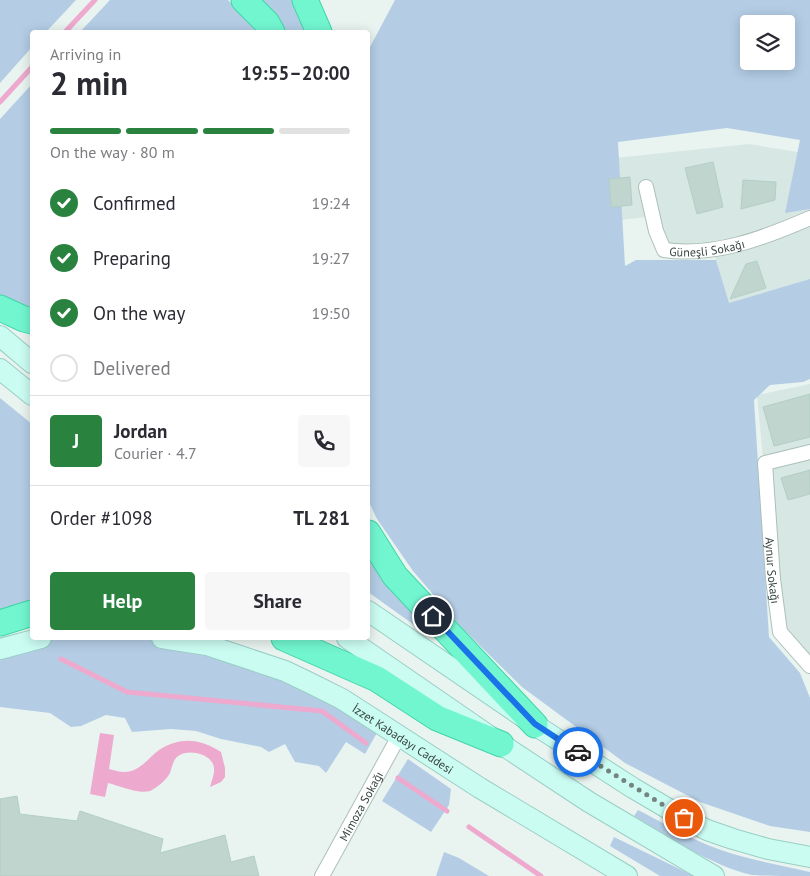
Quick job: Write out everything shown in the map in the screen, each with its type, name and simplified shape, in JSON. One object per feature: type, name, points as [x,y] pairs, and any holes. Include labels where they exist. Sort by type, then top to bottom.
[{"type":"highway","points":[[244,0],[271,30]]},
{"type":"highway","points":[[305,0],[318,30]]},
{"type":"highway","points":[[0,308],[30,320]]},
{"type":"highway","points":[[370,536],[395,576],[535,724]]},
{"type":"highway","points":[[0,623],[30,614]]},
{"type":"highway","points":[[289,640],[377,679],[437,718],[501,744]]},
{"type":"main road","points":[[0,336],[30,361]]},
{"type":"main road","points":[[0,369],[30,393]]},
{"type":"main road","points":[[370,613],[634,788],[707,830],[768,849],[810,857]]},
{"type":"main road","points":[[0,649],[34,640]]},
{"type":"main road","name":"İzzet Kabadayı Caddesi","points":[[175,640],[207,645],[285,671],[342,699],[480,788],[627,876]]},
{"type":"main road","points":[[350,640],[589,802],[714,876]]},
{"type":"street","name":"Güneşli Sokağı","points":[[646,187],[656,231],[664,250],[682,252],[732,247],[776,233],[810,218]]},
{"type":"street","name":"Aynur Sokağı","points":[[810,452],[765,463],[773,579],[780,632],[810,666]]},
{"type":"street","name":"Mimoza Sokağı","points":[[322,876],[399,736]]},
{"type":"shaded area","points":[[0,0],[76,0],[48,30],[30,30],[30,49],[0,83]]},
{"type":"shaded area","points":[[110,0],[228,0],[255,30],[82,30]]},
{"type":"shaded area","points":[[260,0],[296,0],[309,30],[282,30]]},
{"type":"shaded area","points":[[395,0],[810,0],[810,209],[785,213],[800,140],[727,128],[618,142],[625,266],[636,260],[716,260],[729,303],[810,279],[810,379],[803,382],[770,385],[754,400],[769,637],[800,673],[810,698],[810,832],[770,826],[700,802],[625,763],[522,687],[462,628],[413,571],[377,519],[370,504],[370,47]]},
{"type":"shaded area","points":[[30,86],[30,310],[0,299],[0,119]]},
{"type":"shaded area","points":[[749,144],[810,154],[810,282],[729,308],[715,257],[659,254],[646,217],[612,221],[605,159]]},
{"type":"shaded area","points":[[810,384],[810,669],[780,638],[757,395]]},
{"type":"shaded area","points":[[0,398],[30,422],[30,604],[0,613]]},
{"type":"shaded area","points":[[370,557],[431,637],[370,593]]},
{"type":"shaded area","points":[[167,640],[297,683],[378,731],[365,754],[346,742],[326,773],[319,766],[295,762],[285,744],[269,752],[261,747],[221,739],[196,731],[171,729],[132,732],[125,718],[106,715],[81,726],[71,727],[50,713],[0,707],[0,650],[22,641]]},
{"type":"shaded area","points":[[100,733],[114,735],[109,769],[124,772],[135,770],[159,750],[175,743],[191,741],[206,744],[221,752],[225,777],[221,782],[210,787],[214,770],[213,764],[207,757],[197,753],[187,753],[176,758],[167,778],[150,791],[134,791],[108,783],[105,797],[90,794]]},
{"type":"shaded area","points":[[408,759],[451,789],[449,805],[431,832],[382,801]]},
{"type":"shaded area","points":[[638,810],[710,846],[743,857],[810,872],[810,876],[752,875],[721,865],[691,850],[634,816]]},
{"type":"shaded area","points":[[614,837],[694,876],[660,876],[610,846]]},
{"type":"shaded area","points":[[444,852],[459,858],[489,876],[436,876]]},
{"type":"building","points":[[713,162],[723,207],[697,214],[685,168]]},
{"type":"building","points":[[630,177],[632,205],[611,207],[609,179]]},
{"type":"building","points":[[743,180],[776,182],[775,200],[741,209]]},
{"type":"building","points":[[757,261],[766,288],[730,299],[746,264]]},
{"type":"building","points":[[810,394],[810,437],[774,446],[763,407]]},
{"type":"building","points":[[810,470],[810,494],[788,500],[781,478]]},
{"type":"building","points":[[17,796],[20,814],[77,821],[80,811],[163,839],[160,853],[225,835],[231,862],[254,856],[259,876],[0,876],[0,799]]},
{"type":"waterway","points":[[67,30],[95,0]]},
{"type":"waterway","points":[[0,102],[30,69]]},
{"type":"waterway","points":[[61,659],[127,692],[322,711],[366,743]]},
{"type":"waterway","points":[[398,778],[447,811]]},
{"type":"waterway","points":[[469,827],[541,876]]},
{"type":"way so far","points":[[578,752],[684,818]]},
{"type":"route","points":[[433,616],[535,724],[578,752]]}]
